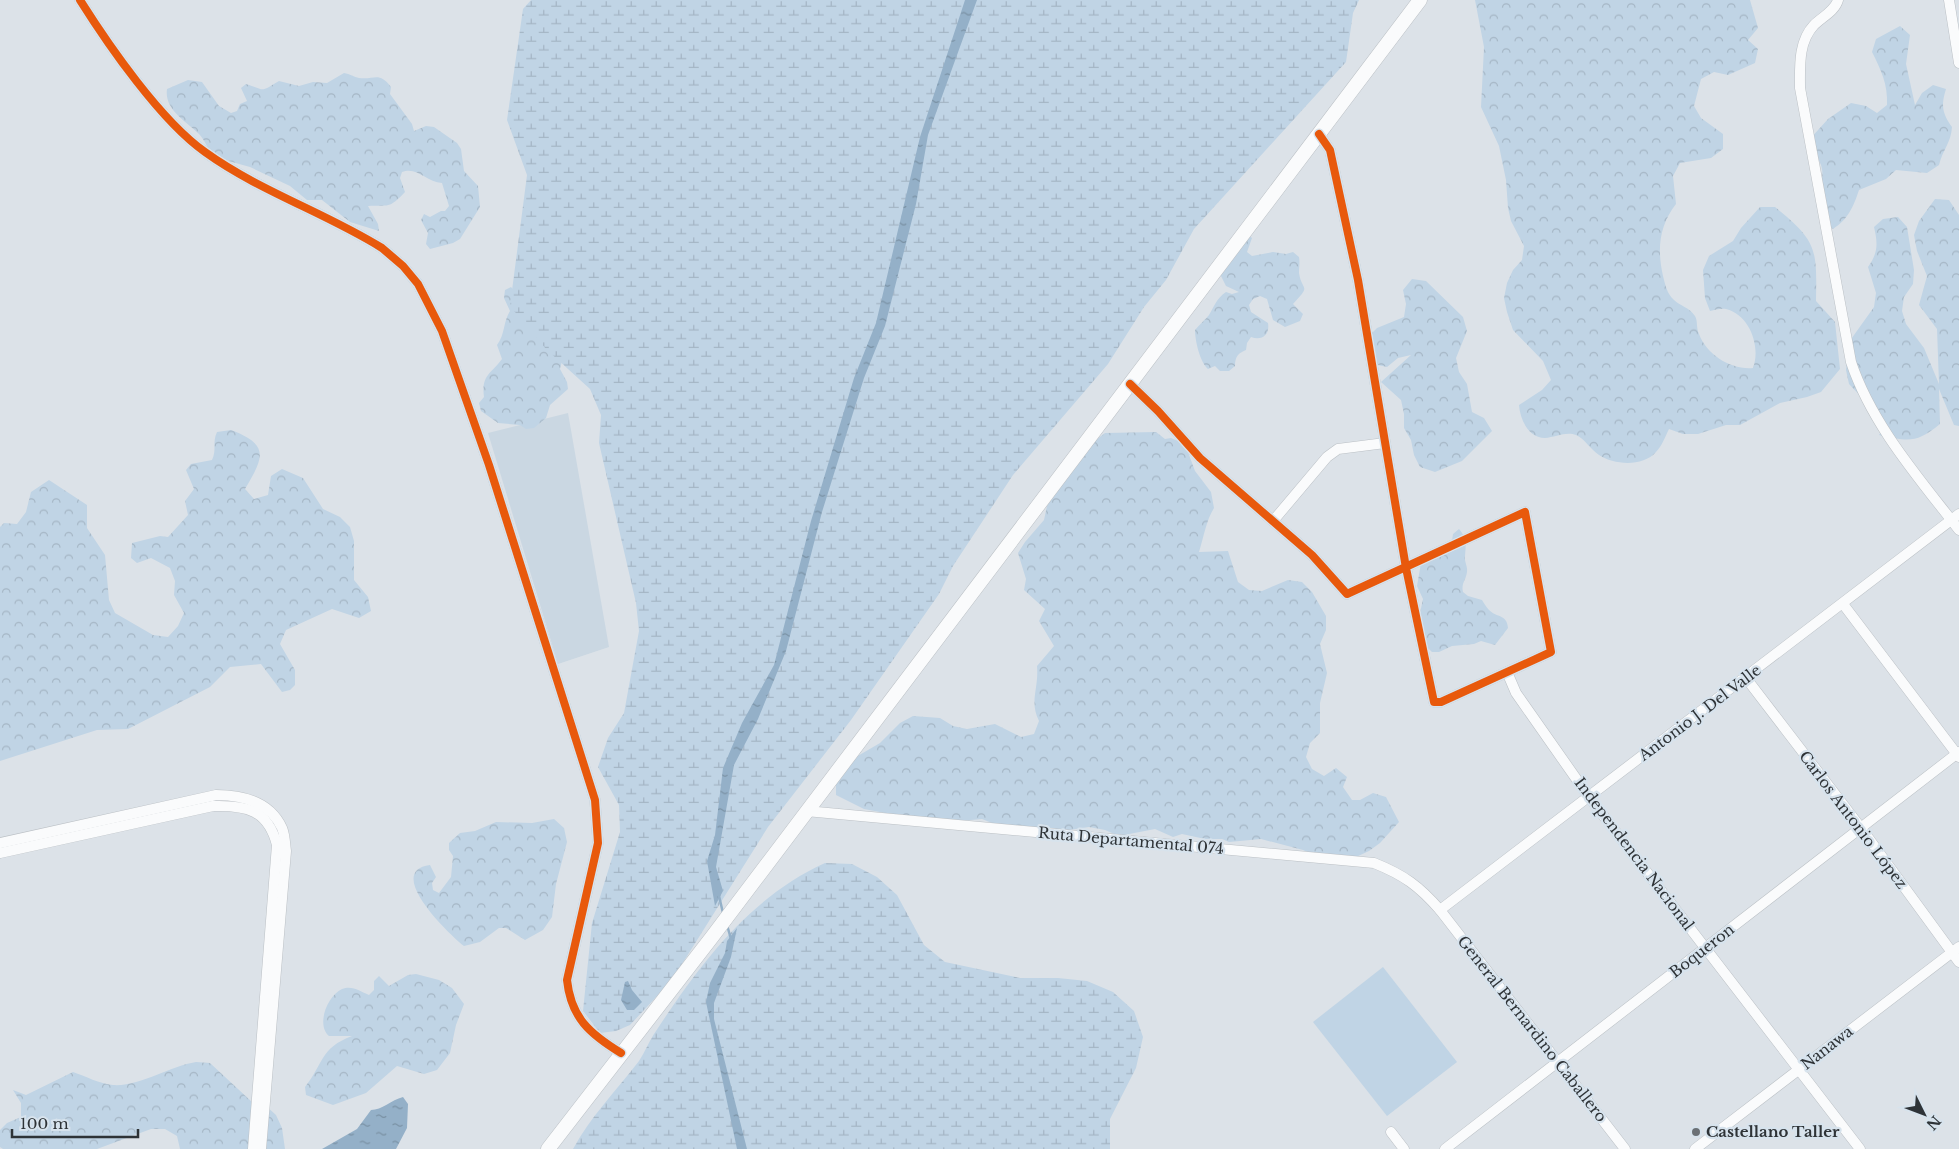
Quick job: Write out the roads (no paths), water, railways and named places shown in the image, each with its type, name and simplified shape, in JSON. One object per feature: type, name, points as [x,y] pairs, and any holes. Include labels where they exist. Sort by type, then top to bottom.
[{"type":"highway","points":[[548,1149],[712,937],[1420,0]]},
{"type":"street","points":[[80,0],[134,76],[189,139],[224,164],[382,248],[403,266],[430,306],[442,331],[489,465],[595,800],[598,821],[597,850],[567,980],[569,998],[576,1013],[589,1031],[621,1053]]},
{"type":"street","points":[[1838,0],[1836,6],[1813,26],[1804,41],[1800,58],[1800,88],[1851,362],[1858,384],[1891,440],[1955,517],[1959,530]]},
{"type":"street","points":[[1948,0],[1959,63]]},
{"type":"street","points":[[1130,384],[1158,411],[1200,458],[1312,555],[1347,594],[1406,568],[1525,512],[1551,652],[1441,702],[1434,702],[1406,568],[1358,280],[1330,150],[1319,134]]},
{"type":"street","points":[[1273,521],[1327,457],[1338,449],[1385,443]]},
{"type":"street","name":"Antonio J. Del Valle","points":[[1440,910],[1955,517]]},
{"type":"street","points":[[1843,604],[1958,754]]},
{"type":"street","name":"Independencia Nacional","points":[[1507,672],[1516,693],[1589,797],[1860,1149]]},
{"type":"street","name":"Carlos Antonio López","points":[[1746,678],[1955,949],[1959,962]]},
{"type":"street","name":"Boqueron","points":[[1446,1149],[1958,754]]},
{"type":"street","points":[[0,843],[216,795],[238,795],[260,804],[275,818],[282,830],[286,851],[261,1149]]},
{"type":"street","points":[[0,853],[213,806],[248,808],[268,822],[274,833],[277,845],[253,1149]]},
{"type":"street","name":"Ruta Departamental 074","points":[[806,811],[1374,863],[1412,881],[1440,910]]},
{"type":"street","name":"General Bernardino Caballero","points":[[1440,910],[1625,1149]]},
{"type":"street","name":"Nanawa","points":[[1695,1149],[1955,949]]},
{"type":"street","points":[[1391,1132],[1404,1149]]},
{"type":"water","points":[[965,0],[977,0],[928,135],[916,204],[885,326],[864,378],[822,512],[786,651],[758,719],[734,765],[716,867],[723,891],[715,906],[707,861],[715,835],[723,768],[742,723],[774,665],[811,521],[854,378],[876,323],[920,137]]},
{"type":"water","points":[[737,928],[731,957],[714,1003],[714,1019],[747,1149],[737,1149],[706,1002],[710,983],[725,953],[727,941]]},
{"type":"water","points":[[628,981],[632,990],[642,1002],[634,1010],[627,1010],[621,1000],[625,982]]},
{"type":"water","points":[[403,1097],[408,1104],[407,1128],[396,1149],[322,1149],[357,1129],[371,1110]]},
{"type":"waterway","points":[[719,896],[723,913]]},
{"type":"waterway","points":[[727,925],[731,939]]},
{"type":"place","name":"Castellano Taller","points":[[1696,1132]]}]
